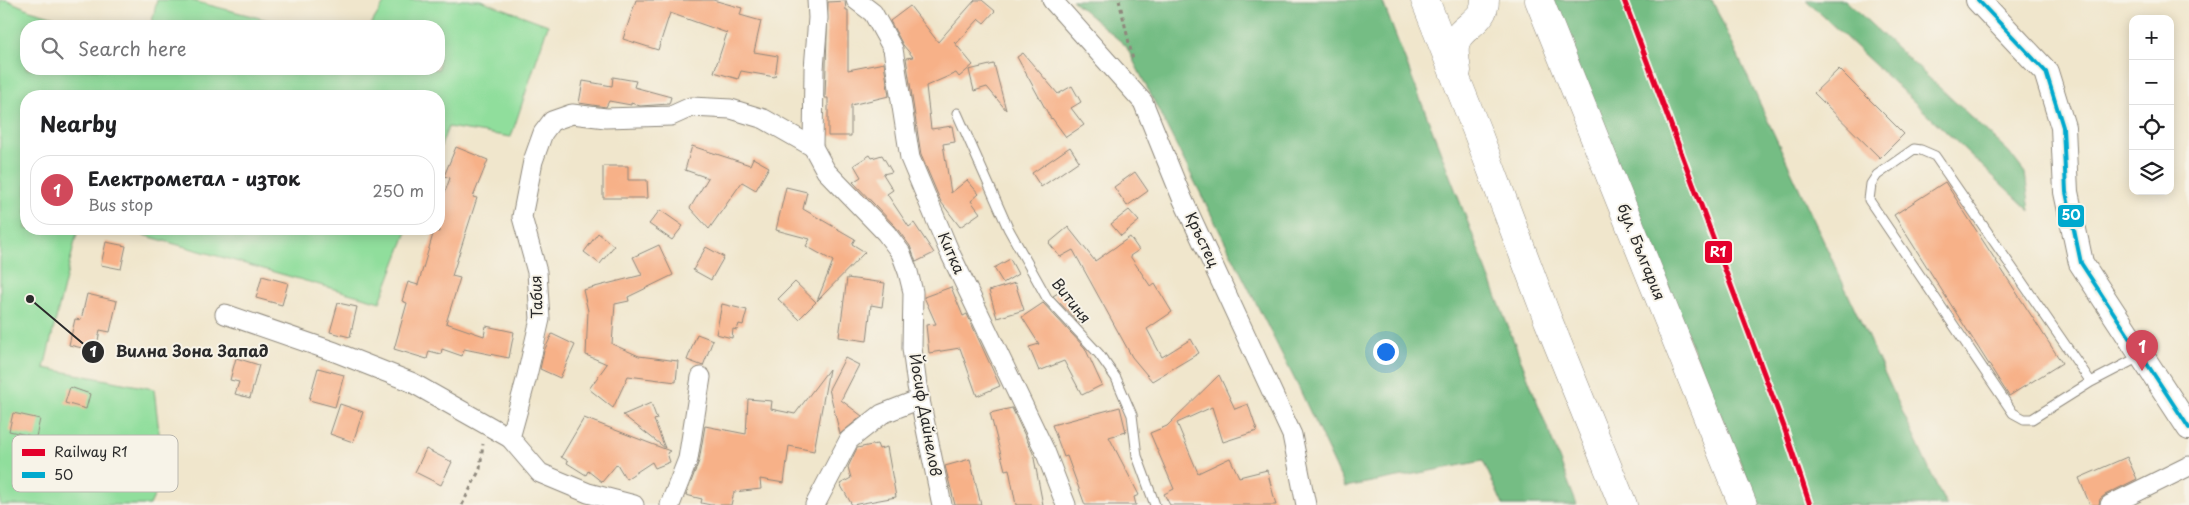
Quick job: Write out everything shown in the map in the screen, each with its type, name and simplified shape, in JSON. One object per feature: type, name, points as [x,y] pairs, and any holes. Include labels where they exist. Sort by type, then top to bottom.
[{"type":"highway","points":[[1425,0],[1548,320],[1623,505]]},
{"type":"highway","points":[[1459,87],[1456,39],[1479,16],[1485,6],[1485,0]]},
{"type":"highway","name":"бул. България","points":[[1539,0],[1743,505]]},
{"type":"street","name":"Йосиф Дайнелов","points":[[817,0],[813,147],[826,171],[886,234],[901,254],[908,272],[913,292],[912,348],[920,399],[942,505]]},
{"type":"street","name":"Китка","points":[[856,0],[873,13],[893,49],[910,158],[950,253],[1045,450],[1066,505]]},
{"type":"street","name":"Кръстец","points":[[1052,0],[1143,102],[1182,198],[1292,435],[1306,505]]},
{"type":"street","points":[[1978,0],[2046,72],[2063,128],[2066,192],[2081,263],[2189,428]]},
{"type":"street","name":"Табия","points":[[510,438],[540,319],[537,272],[522,217],[533,162],[543,133],[552,121],[572,114],[615,118],[670,116],[691,108],[731,109],[764,119],[813,147]]},
{"type":"street","points":[[225,314],[335,352],[411,382],[510,438],[540,473],[588,493],[634,505]]},
{"type":"street","points":[[670,505],[688,459],[701,378]]},
{"type":"street","points":[[815,505],[849,440],[882,414],[920,399]]},
{"type":"street","points":[[2110,505],[2189,466]]},
{"type":"lane","name":"Витиня","points":[[957,113],[1008,228],[1048,298],[1099,354],[1116,378],[1132,415],[1137,456],[1155,505]]},
{"type":"lane","points":[[2091,382],[1935,156],[1922,150],[1914,149],[1877,175],[1871,184],[1869,200],[2013,413],[2024,419],[2032,419],[2091,382],[2142,355]]},
{"type":"path","points":[[1119,0],[1134,65]]},
{"type":"path","points":[[462,505],[480,468],[485,423]]},
{"type":"green space","points":[[0,0],[7,0],[30,10],[65,20],[20,20],[20,75],[445,75],[445,20],[374,20],[386,0],[480,0],[548,25],[511,137],[448,127],[445,135],[445,90],[20,90],[20,235],[77,235],[44,368],[154,389],[159,435],[12,435],[12,492],[156,492],[150,505],[0,505]]},
{"type":"green space","points":[[157,0],[189,0],[267,20],[152,20]]},
{"type":"green space","points":[[1072,0],[1382,0],[1577,505],[1503,505],[1483,461],[1345,487],[1299,388],[1126,46]]},
{"type":"green space","points":[[1549,0],[1712,0],[1947,505],[1758,505]]},
{"type":"green space","points":[[1806,0],[1845,0],[2009,152],[2025,173],[2030,211]]},
{"type":"green space","points":[[143,235],[406,235],[380,302]]},
{"type":"building","points":[[636,0],[713,0],[742,8],[740,15],[761,21],[754,52],[778,56],[775,77],[741,71],[738,79],[714,72],[727,33],[670,13],[658,50],[623,39]]},
{"type":"building","points":[[975,0],[982,0],[995,11],[984,23],[979,19],[956,44],[954,42],[973,65],[959,77],[956,73],[926,86],[931,129],[952,126],[955,142],[943,144],[951,193],[967,180],[979,194],[971,201],[980,213],[960,227],[941,202],[921,155],[906,58],[913,57],[903,45],[890,21],[910,6],[938,42]]},
{"type":"building","points":[[845,1],[846,10],[848,10],[848,70],[884,63],[889,96],[851,105],[851,136],[828,136],[828,98],[825,98],[828,2]]},
{"type":"building","points":[[1023,53],[1058,94],[1072,86],[1081,102],[1071,108],[1084,125],[1066,137],[1051,119],[1017,57]]},
{"type":"building","points":[[994,64],[1006,110],[987,87],[974,91],[969,70]]},
{"type":"building","points":[[1839,69],[1904,134],[1880,158],[1814,93]]},
{"type":"building","points":[[613,77],[636,81],[634,87],[671,97],[669,104],[640,106],[631,103],[631,105],[609,101],[606,107],[579,103],[583,81],[612,86]]},
{"type":"building","points":[[692,146],[750,165],[753,158],[769,167],[756,190],[742,182],[709,229],[690,208],[708,178],[685,170]]},
{"type":"building","points":[[456,147],[488,160],[473,197],[477,198],[452,276],[460,278],[446,323],[484,336],[486,326],[514,332],[509,358],[464,349],[462,356],[442,349],[441,354],[429,351],[427,359],[394,349],[407,303],[402,301],[408,282],[418,285],[433,235],[445,235],[445,192],[450,178],[445,176]]},
{"type":"building","points":[[1070,147],[1079,161],[1041,187],[1032,173]]},
{"type":"building","points":[[870,155],[872,158],[882,155],[892,172],[883,174],[893,190],[887,194],[909,227],[914,223],[934,253],[916,262],[910,246],[895,226],[853,182],[861,177],[854,165]]},
{"type":"building","points":[[603,166],[628,166],[628,180],[647,180],[648,198],[603,198]]},
{"type":"building","points":[[1135,172],[1148,191],[1127,206],[1114,187]]},
{"type":"building","points":[[1945,182],[2062,363],[2009,396],[1894,215]]},
{"type":"building","points":[[786,187],[807,192],[803,209],[855,239],[852,244],[865,252],[817,301],[833,261],[806,246],[810,239],[776,230]]},
{"type":"building","points":[[660,210],[683,226],[672,240],[649,224]]},
{"type":"building","points":[[1129,210],[1139,221],[1121,236],[1111,224]]},
{"type":"building","points":[[1068,227],[1095,261],[1130,237],[1139,250],[1130,256],[1151,287],[1155,284],[1172,312],[1147,329],[1162,357],[1191,339],[1199,353],[1152,381],[1132,357],[1073,250],[1060,257],[1049,243]]},
{"type":"building","points":[[598,233],[614,246],[600,264],[584,252]]},
{"type":"building","points":[[106,242],[126,246],[121,269],[101,265]]},
{"type":"building","points":[[659,245],[673,275],[628,297],[629,301],[615,304],[612,344],[639,356],[678,361],[676,382],[628,376],[613,408],[589,389],[607,364],[586,355],[588,311],[583,290],[642,275],[633,257]]},
{"type":"building","points":[[706,247],[724,257],[711,280],[693,270]]},
{"type":"building","points":[[1010,259],[1018,274],[1003,283],[994,268]]},
{"type":"building","points":[[262,276],[288,283],[282,305],[256,298]]},
{"type":"building","points":[[847,278],[885,283],[882,307],[871,305],[867,341],[839,337]]},
{"type":"building","points":[[795,282],[816,302],[799,319],[778,299]]},
{"type":"building","points":[[1015,283],[1024,310],[997,318],[989,291]]},
{"type":"building","points":[[951,287],[963,316],[967,314],[1000,386],[977,396],[960,348],[929,353],[926,325],[936,324],[924,297]]},
{"type":"building","points":[[1063,290],[1082,326],[1053,296]]},
{"type":"building","points":[[87,294],[117,301],[110,332],[100,330],[96,351],[69,345],[75,319],[81,320]]},
{"type":"building","points":[[338,303],[357,307],[350,337],[330,332]]},
{"type":"building","points":[[1043,303],[1085,348],[1102,385],[1082,395],[1064,361],[1039,371],[1029,347],[1039,344],[1022,317]]},
{"type":"building","points":[[722,304],[747,310],[743,325],[739,324],[737,330],[733,329],[732,338],[716,334]]},
{"type":"building","points":[[552,334],[575,345],[560,378],[540,369],[544,351]]},
{"type":"building","points":[[697,334],[713,340],[703,366],[687,360]]},
{"type":"building","points":[[236,358],[259,365],[250,398],[235,394],[239,382],[230,380]]},
{"type":"building","points":[[845,358],[859,365],[841,400],[862,416],[840,434],[829,389]]},
{"type":"building","points":[[318,368],[344,375],[335,407],[309,400]]},
{"type":"building","points":[[829,369],[814,451],[789,446],[784,483],[760,479],[761,489],[734,492],[731,505],[701,503],[702,499],[686,495],[699,461],[705,426],[746,434],[748,399],[772,401],[771,409],[795,414]]},
{"type":"building","points":[[1219,375],[1235,409],[1248,404],[1257,431],[1223,442],[1212,407],[1177,423],[1198,473],[1230,458],[1239,477],[1267,470],[1276,505],[1170,505],[1164,494],[1174,489],[1150,433],[1167,426]]},
{"type":"building","points":[[70,387],[90,394],[86,409],[65,403]]},
{"type":"building","points":[[651,403],[657,419],[654,420],[665,448],[623,415]]},
{"type":"building","points":[[340,404],[363,412],[353,442],[330,434]]},
{"type":"building","points":[[1120,407],[1126,432],[1109,437],[1139,495],[1134,497],[1136,505],[1085,505],[1067,456],[1064,457],[1052,425]]},
{"type":"building","points":[[1012,408],[1033,453],[1043,505],[1016,505],[1009,469],[1005,470],[990,413]]},
{"type":"building","points":[[13,413],[40,419],[36,435],[9,431]]},
{"type":"building","points":[[584,418],[670,451],[667,453],[670,462],[655,468],[652,462],[626,479],[617,464],[602,482],[588,471],[586,475],[561,457]]},
{"type":"building","points":[[877,444],[879,449],[887,447],[896,497],[852,505],[840,484],[851,478],[848,467],[857,448]]},
{"type":"building","points":[[426,449],[452,462],[441,485],[415,472]]},
{"type":"building","points":[[2127,457],[2137,479],[2105,495],[2100,499],[2099,505],[2090,505],[2079,478]]},
{"type":"building","points":[[970,459],[981,505],[955,505],[945,466]]},
{"type":"rail line","name":"R1","points":[[1624,0],[1784,427],[1810,505]]},
{"type":"transit line","name":"50","points":[[1978,0],[2046,72],[2063,127],[2066,192],[2081,263],[2189,428]]},
{"type":"place","name":"Вилна Зона Запад","points":[[30,299]]},
{"type":"place","name":"Електрометал - изток","points":[[2142,371]]}]
